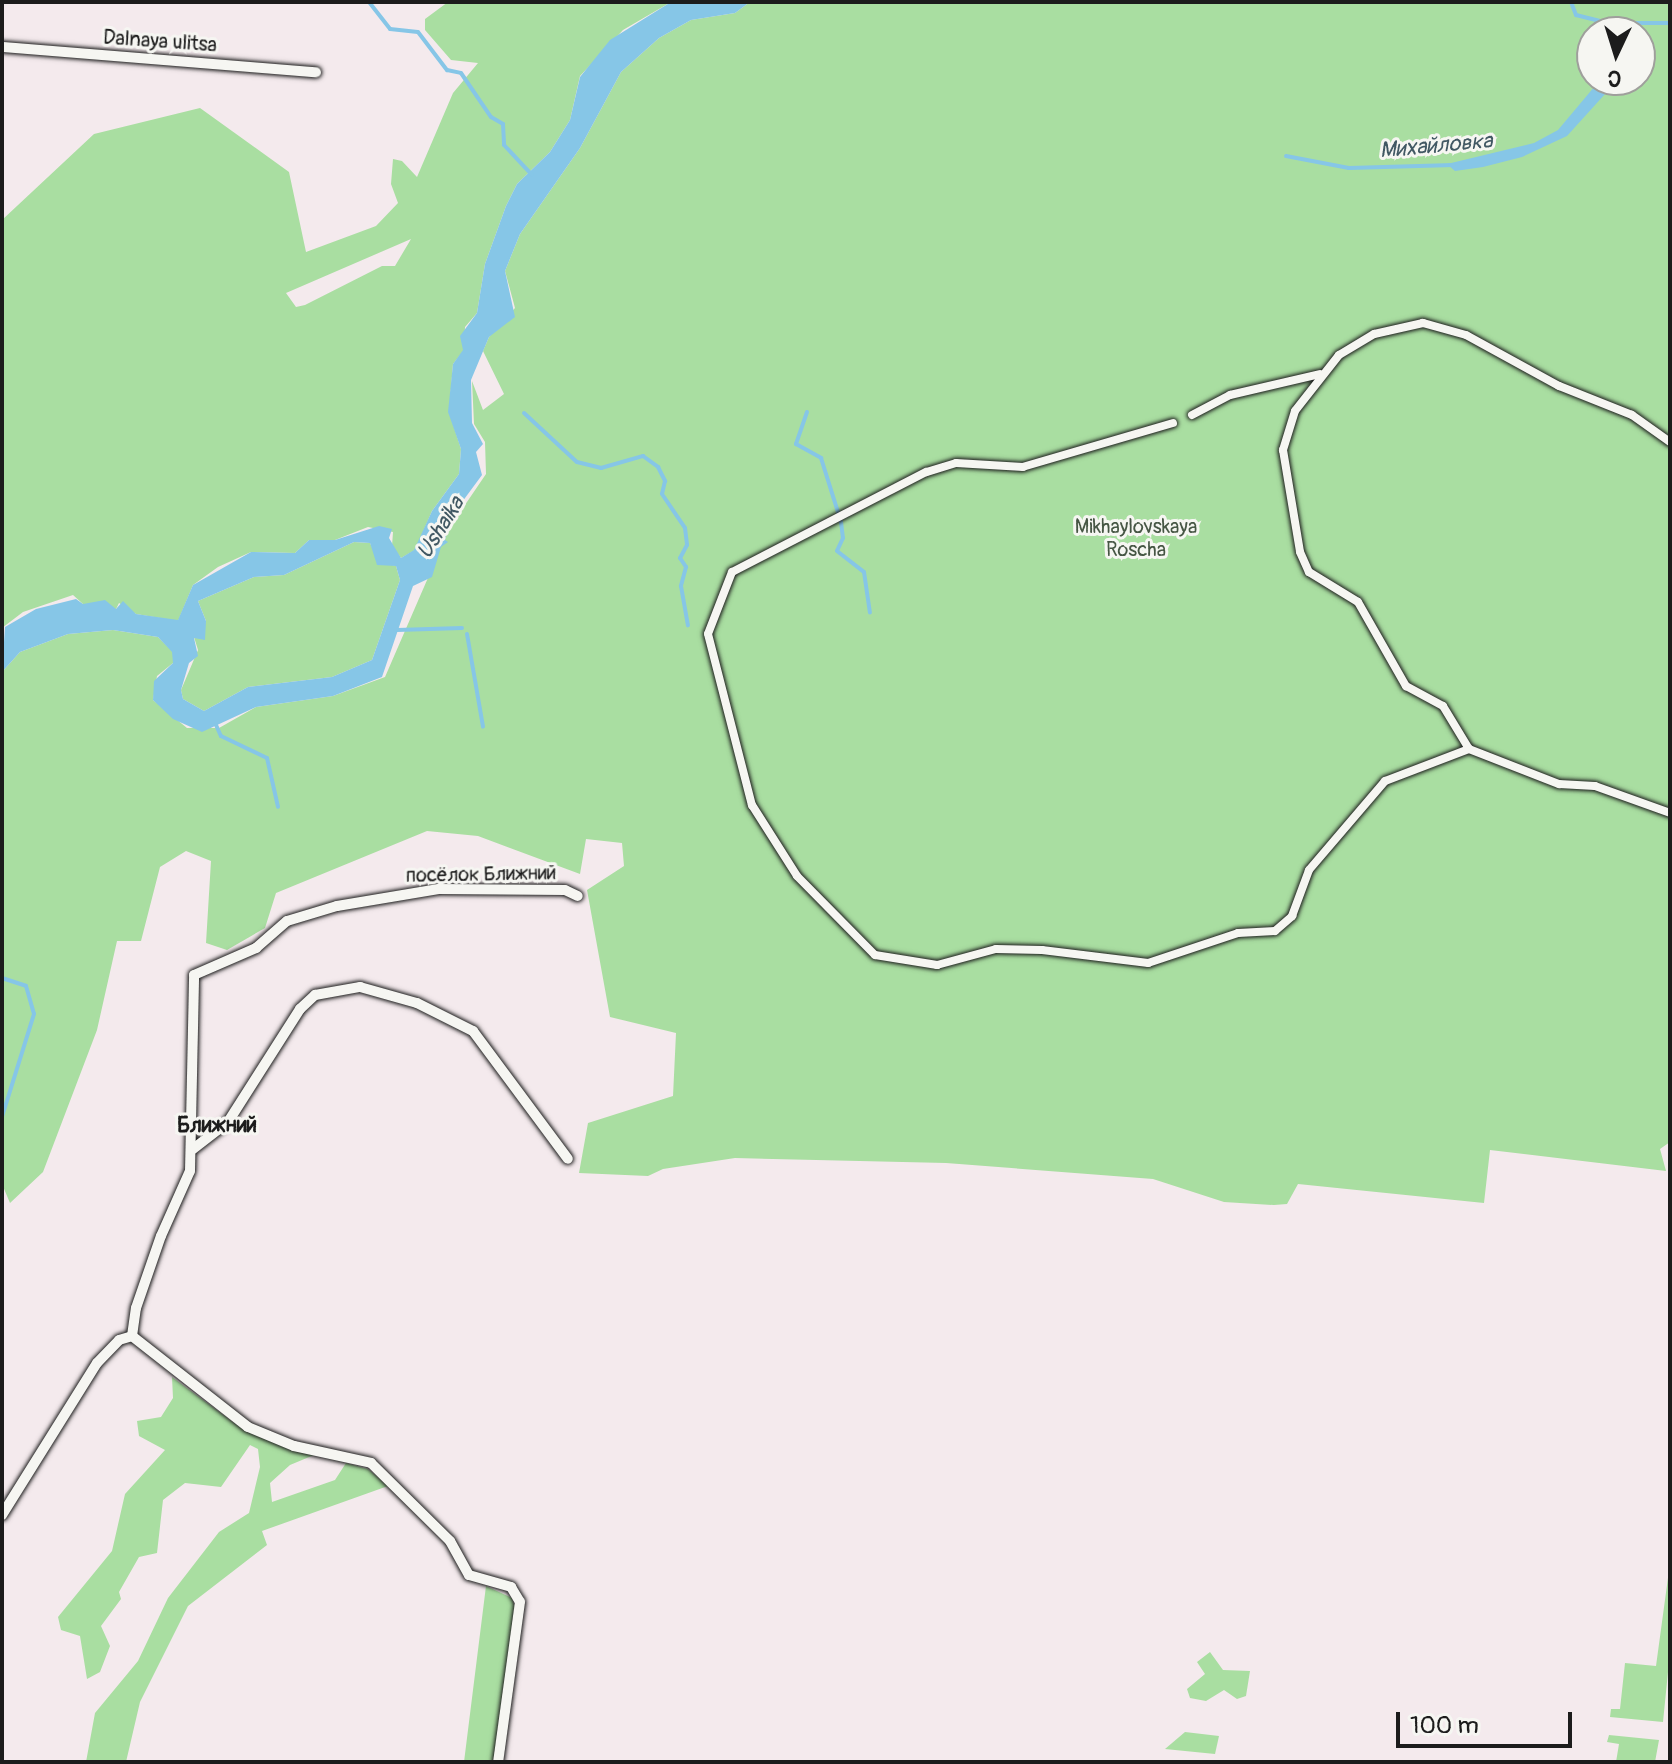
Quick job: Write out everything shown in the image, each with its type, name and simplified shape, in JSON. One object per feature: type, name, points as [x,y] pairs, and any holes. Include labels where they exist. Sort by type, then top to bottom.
[{"type":"street","name":"Dalnaya ulitsa","points":[[2,47],[316,72]]},
{"type":"street","points":[[1670,442],[1632,415],[1528,371],[1466,335],[1423,323],[1374,334],[1339,355],[1320,374],[1295,411],[1283,450],[1304,563],[1315,579],[1358,602],[1406,686],[1443,706],[1469,749],[1559,784],[1595,786],[1670,813]]},
{"type":"street","points":[[1192,415],[1230,395],[1320,374]]},
{"type":"street","points":[[1173,423],[1023,467],[956,463],[926,472],[732,572],[708,634],[752,805],[772,843],[797,876],[875,955],[937,965],[996,949],[1042,950],[1148,963],[1238,933],[1275,931],[1292,916],[1309,870],[1385,781],[1469,749]]},
{"type":"street","name":"посёлок Ближний","points":[[132,1336],[136,1308],[190,1171],[193,1149],[194,975],[256,948],[287,921],[337,906],[418,890],[565,890],[578,896]]},
{"type":"street","points":[[193,1149],[228,1122],[300,1009],[315,995],[360,987],[417,1003],[473,1031],[568,1159]]},
{"type":"street","points":[[2,1515],[97,1363],[119,1340],[132,1336],[248,1427],[294,1446],[371,1463],[450,1541],[469,1575],[511,1587],[520,1602],[498,1762]]},
{"type":"green space","points":[[448,2],[671,2],[623,30],[580,76],[570,120],[550,152],[517,184],[506,206],[485,264],[477,313],[465,327],[464,350],[453,364],[449,412],[461,449],[459,474],[432,511],[415,550],[401,558],[392,546],[393,532],[368,527],[335,540],[309,540],[295,553],[251,552],[218,567],[193,585],[178,621],[136,614],[119,603],[116,609],[83,604],[73,595],[23,612],[2,628],[2,220],[94,134],[200,108],[289,172],[306,252],[376,226],[398,203],[391,184],[393,159],[402,161],[417,177],[453,93],[478,63],[451,60],[425,30],[425,19]],"holes":[[[411,239],[395,266],[382,266],[305,305],[296,307],[286,293]]]},
{"type":"green space","name":"Mikhaylovskaya Roscha","points":[[750,2],[1670,2],[1670,1142],[1660,1149],[1666,1171],[1490,1150],[1484,1203],[1298,1184],[1287,1204],[1274,1205],[1224,1202],[1153,1179],[946,1163],[735,1158],[663,1169],[648,1176],[579,1173],[588,1123],[673,1096],[676,1033],[610,1017],[587,890],[624,866],[622,843],[586,839],[580,874],[478,836],[427,831],[276,893],[265,928],[227,950],[206,943],[211,861],[186,851],[160,867],[141,941],[117,941],[97,1030],[43,1172],[10,1203],[2,1184],[2,672],[20,652],[68,634],[113,630],[158,637],[173,652],[173,663],[157,676],[153,700],[187,728],[219,728],[256,707],[333,696],[385,677],[437,557],[435,549],[486,474],[485,442],[474,424],[472,381],[483,410],[504,394],[483,351],[489,337],[515,308],[505,271],[520,234],[580,148],[621,72],[659,38],[691,20],[735,13]]},
{"type":"green space","points":[[354,542],[370,543],[378,561],[396,566],[400,580],[372,660],[332,677],[248,687],[204,711],[183,699],[181,690],[198,650],[194,637],[206,621],[198,601],[254,577],[284,575]]},
{"type":"green space","points":[[172,1377],[245,1431],[314,1455],[290,1465],[270,1483],[272,1502],[335,1480],[346,1463],[368,1469],[388,1486],[262,1531],[267,1545],[188,1606],[140,1702],[126,1762],[86,1762],[95,1713],[138,1661],[168,1598],[219,1532],[249,1513],[260,1467],[258,1449],[250,1445],[221,1487],[185,1483],[163,1500],[157,1553],[139,1557],[119,1592],[121,1599],[101,1626],[110,1646],[100,1672],[87,1679],[80,1636],[61,1630],[58,1617],[112,1551],[125,1494],[165,1450],[139,1436],[137,1421],[161,1417],[173,1398]]},
{"type":"green space","points":[[1670,1563],[1670,1652],[1663,1722],[1610,1717],[1611,1709],[1620,1709],[1625,1663],[1656,1666]]},
{"type":"green space","points":[[486,1586],[512,1598],[515,1608],[495,1762],[464,1762]]},
{"type":"green space","points":[[1210,1652],[1223,1670],[1250,1671],[1246,1696],[1237,1699],[1224,1690],[1206,1701],[1190,1698],[1187,1689],[1205,1674],[1197,1662]]},
{"type":"green space","points":[[1185,1732],[1219,1736],[1215,1754],[1165,1749]]},
{"type":"green space","points":[[1609,1735],[1659,1740],[1655,1762],[1616,1762],[1619,1744],[1607,1742]]},
{"type":"water","name":"Ushaika","points":[[671,2],[750,2],[735,13],[691,20],[659,38],[621,72],[580,148],[520,234],[505,271],[515,317],[489,337],[471,380],[472,423],[483,444],[476,452],[482,475],[451,517],[445,540],[448,542],[441,547],[432,577],[413,586],[382,677],[333,696],[256,707],[202,732],[173,719],[153,700],[154,681],[173,663],[172,652],[158,637],[113,630],[68,634],[20,652],[2,672],[5,627],[36,609],[76,599],[83,604],[105,600],[116,609],[123,601],[136,614],[178,620],[193,585],[251,552],[295,553],[309,540],[335,540],[379,526],[392,529],[389,538],[401,558],[414,550],[432,511],[459,474],[461,449],[448,412],[453,364],[463,350],[460,336],[477,313],[485,264],[506,206],[517,184],[550,152],[570,120],[580,77],[610,40]],"holes":[[[354,542],[370,543],[377,565],[396,566],[400,580],[372,660],[332,677],[248,687],[204,711],[183,699],[181,690],[189,663],[198,656],[194,638],[205,640],[206,621],[198,601],[254,577],[284,575]]]},
{"type":"water","points":[[1587,96],[1603,96],[1567,136],[1522,157],[1455,171],[1447,164],[1534,143],[1558,130]]},
{"type":"waterway","points":[[369,2],[390,29],[418,32],[447,70],[461,73],[491,117],[503,124],[504,145],[532,175]]},
{"type":"waterway","name":"Михайловка","points":[[1571,2],[1576,15],[1580,16]]},
{"type":"waterway","points":[[1656,23],[1670,23]]},
{"type":"waterway","name":"Михайловка","points":[[1286,156],[1349,168],[1454,165]]},
{"type":"waterway","points":[[807,412],[796,444],[821,458],[841,522],[843,538],[837,551],[864,572],[870,613]]},
{"type":"waterway","points":[[524,413],[577,462],[601,468],[643,456],[658,467],[665,481],[662,494],[685,528],[687,545],[680,558],[686,567],[681,586],[688,625]]},
{"type":"waterway","points":[[397,630],[462,628]]},
{"type":"waterway","points":[[467,634],[483,727]]},
{"type":"waterway","points":[[216,725],[221,736],[267,758],[278,807]]},
{"type":"waterway","points":[[2,978],[26,986],[34,1014],[2,1117]]},
{"type":"district","name":"Ближний","points":[[217,1126]]}]
